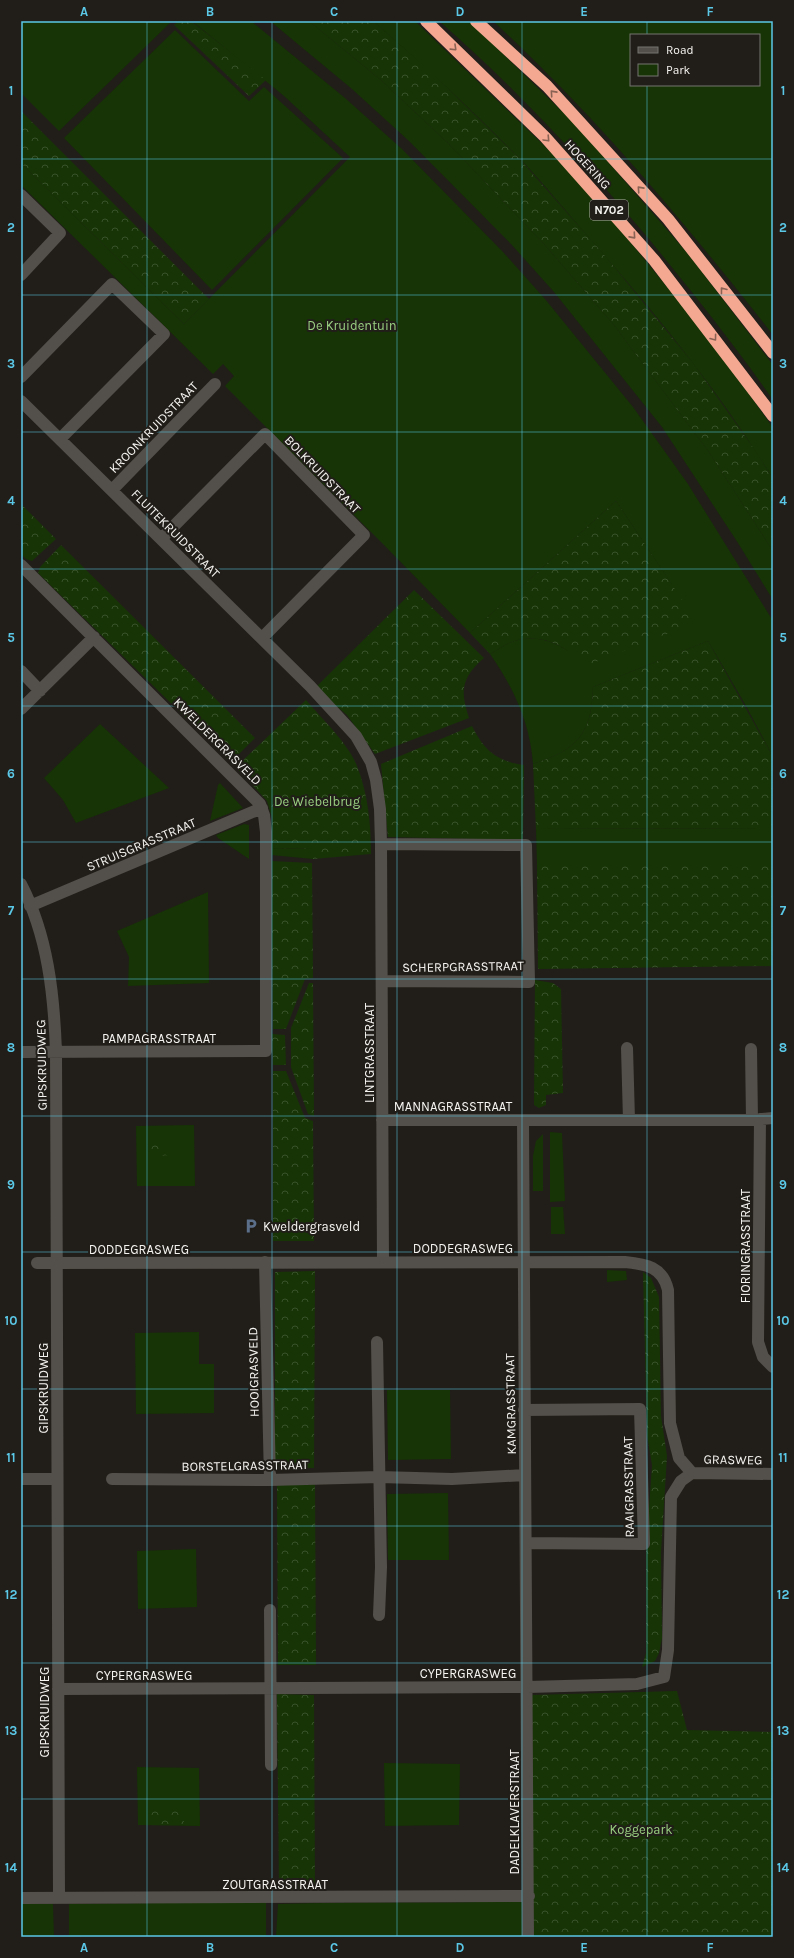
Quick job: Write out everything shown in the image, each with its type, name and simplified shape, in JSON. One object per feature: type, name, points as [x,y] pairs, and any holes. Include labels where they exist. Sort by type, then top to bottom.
[{"type":"highway","name":"HOGERING","points":[[426,21],[545,137],[654,260],[773,416]]},
{"type":"highway","name":"HOGERING","points":[[476,21],[547,86],[668,219],[773,353]]},
{"type":"street","points":[[21,195],[60,233],[21,275]]},
{"type":"street","points":[[21,377],[112,284],[164,334],[60,439]]},
{"type":"street","name":"KROONKRUIDSTRAAT","points":[[112,490],[215,384]]},
{"type":"street","name":"FLUITEKRUIDSTRAAT","points":[[21,401],[262,638],[310,686],[356,736],[371,762],[378,795],[381,844]]},
{"type":"street","name":"BOLKRUIDSTRAAT","points":[[161,539],[265,434],[364,535],[262,638]]},
{"type":"street","name":"KWELDERGRASVELD","points":[[23,572],[94,637],[252,795],[262,808],[266,832],[266,1051],[262,1051]]},
{"type":"street","points":[[21,709],[94,637]]},
{"type":"street","points":[[21,672],[40,690]]},
{"type":"street","name":"STRUISGRASSTRAAT","points":[[30,906],[262,808]]},
{"type":"street","name":"SCHERPGRASSTRAAT","points":[[381,844],[526,845],[529,982],[383,981]]},
{"type":"street","name":"LINTGRASSTRAAT","points":[[381,844],[383,981],[383,1262]]},
{"type":"street","name":"GIPSKRUIDWEG","points":[[21,884],[44,947],[51,981],[56,1052],[58,1898]]},
{"type":"street","points":[[627,1048],[629,1120]]},
{"type":"street","name":"FIORINGRASSTRAAT","points":[[751,1049],[756,1119],[758,1342],[763,1357],[773,1367]]},
{"type":"street","name":"PAMPAGRASSTRAAT","points":[[21,1052],[262,1051]]},
{"type":"street","name":"MANNAGRASSTRAAT","points":[[382,1120],[523,1121],[773,1118]]},
{"type":"street","name":"KAMGRASSTRAAT","points":[[523,1121],[524,1410],[528,1687]]},
{"type":"street","name":"HOOIGRASVELD","points":[[265,1262],[270,1480]]},
{"type":"street","name":"DODDEGRASWEG","points":[[37,1263],[625,1262],[644,1265],[662,1274],[666,1281],[668,1290],[670,1423],[679,1458],[692,1473]]},
{"type":"street","points":[[377,1342],[381,1566],[379,1615]]},
{"type":"street","name":"RAAIGRASSTRAAT","points":[[524,1410],[640,1410],[644,1544],[526,1543]]},
{"type":"street","name":"GRASWEG","points":[[692,1473],[773,1474]]},
{"type":"street","name":"CYPERGRASWEG","points":[[58,1689],[134,1690],[269,1687],[528,1687],[637,1684],[664,1676],[668,1650],[671,1497],[681,1481],[692,1473]]},
{"type":"street","name":"BORSTELGRASSTRAAT","points":[[112,1480],[270,1480],[379,1477],[452,1479],[525,1475]]},
{"type":"street","points":[[21,1479],[57,1479]]},
{"type":"street","points":[[270,1610],[269,1687],[271,1765]]},
{"type":"street","name":"DADELKLAVERSTRAAT","points":[[528,1687],[528,1937]]},
{"type":"street","name":"ZOUTGRASSTRAAT","points":[[21,1898],[529,1896]]},
{"type":"green space","points":[[21,21],[172,21],[59,131],[21,93]]},
{"type":"green space","points":[[179,21],[191,21],[266,80],[249,96],[174,25]]},
{"type":"green space","name":"De Kruidentuin","points":[[192,21],[251,21],[345,98],[402,149],[503,252],[545,299],[633,407],[688,484],[773,621],[773,757],[746,706],[708,641],[593,687],[589,717],[579,738],[561,753],[533,764],[528,734],[519,706],[506,679],[490,654],[509,643],[521,639],[538,639],[562,647],[577,657],[672,585],[616,501],[470,633],[225,386],[234,376],[223,364],[213,374],[21,185],[21,163],[184,324],[350,157],[284,96]]},
{"type":"green space","points":[[270,21],[309,21],[381,80],[448,143],[545,245],[614,325],[709,452],[773,551],[773,600],[738,543],[662,427],[554,292],[511,244],[409,141],[352,89]]},
{"type":"green space","points":[[309,21],[373,21],[430,71],[517,156],[606,257],[693,363],[757,453],[773,479],[773,551],[709,452],[614,325],[545,245],[448,143],[381,80]]},
{"type":"green space","points":[[373,21],[415,21],[556,157],[627,238],[672,293],[747,391],[773,428],[773,479],[733,418],[668,331],[527,166],[428,70]]},
{"type":"green space","points":[[439,21],[469,21],[576,125],[689,255],[773,365],[773,400],[697,298],[649,239],[599,182],[522,99]]},
{"type":"green space","points":[[493,21],[773,21],[773,335],[707,252],[639,172],[568,95]]},
{"type":"green space","points":[[175,30],[249,101],[264,87],[343,158],[212,290],[64,138]]},
{"type":"green space","points":[[21,111],[209,299],[184,324],[21,163]]},
{"type":"green space","points":[[616,501],[697,622],[583,667],[570,652],[552,642],[542,640],[522,639],[512,642],[490,654],[470,633]]},
{"type":"green space","points":[[21,504],[56,539],[32,561],[26,559],[21,554]]},
{"type":"green space","points":[[61,545],[255,738],[231,762],[38,573],[40,567]]},
{"type":"green space","points":[[414,590],[484,658],[476,665],[464,685],[464,700],[469,718],[375,754],[347,715],[315,688]]},
{"type":"green space","points":[[708,641],[773,757],[773,828],[536,829],[533,764],[561,753],[579,738],[589,717],[593,687]]},
{"type":"green space","name":"De Wiebelbrug","points":[[306,700],[341,740],[353,757],[357,766],[364,787],[368,809],[371,854],[313,859],[313,849],[271,848],[272,818],[267,801],[236,767]]},
{"type":"green space","points":[[100,724],[169,788],[76,823],[63,800],[44,778]]},
{"type":"green space","points":[[472,726],[481,742],[492,753],[506,761],[524,765],[523,840],[388,837],[381,764]]},
{"type":"green space","points":[[220,783],[243,808],[210,821],[218,785]]},
{"type":"green space","points":[[244,824],[249,825],[249,859],[218,838],[216,835]]},
{"type":"green space","points":[[773,828],[773,863],[537,863],[536,829]]},
{"type":"green space","points":[[271,848],[313,849],[313,859],[271,855]]},
{"type":"green space","points":[[271,861],[312,863],[313,978],[305,979],[286,1029],[273,1029]]},
{"type":"green space","points":[[537,863],[773,863],[773,966],[538,969]]},
{"type":"green space","points":[[208,892],[209,983],[128,986],[129,957],[117,931]]},
{"type":"green space","points":[[535,980],[553,983],[561,989],[563,1093],[546,1095],[546,1105],[539,1108],[534,1105]]},
{"type":"green space","points":[[309,983],[313,983],[314,1116],[308,1114],[291,1067],[291,1028]]},
{"type":"green space","points":[[272,1034],[285,1035],[286,1065],[273,1065]]},
{"type":"green space","points":[[273,1071],[286,1071],[305,1118],[313,1121],[314,1241],[273,1241]]},
{"type":"green space","points":[[194,1125],[195,1186],[137,1186],[136,1126]]},
{"type":"green space","points":[[550,1132],[562,1133],[565,1201],[550,1202]]},
{"type":"green space","points":[[543,1134],[543,1191],[533,1191],[533,1156],[536,1141]]},
{"type":"green space","points":[[150,1143],[169,1143],[169,1155],[150,1157]]},
{"type":"green space","points":[[551,1207],[563,1207],[565,1234],[551,1234]]},
{"type":"green space","points":[[607,1270],[626,1271],[627,1280],[607,1282]]},
{"type":"green space","points":[[315,1271],[314,1468],[275,1468],[275,1272]]},
{"type":"green space","points":[[643,1272],[651,1278],[659,1297],[661,1416],[667,1456],[661,1552],[662,1638],[659,1653],[655,1661],[642,1667],[646,1653],[646,1553],[652,1465],[647,1435]]},
{"type":"green space","points":[[199,1332],[199,1364],[214,1364],[214,1413],[136,1414],[135,1333]]},
{"type":"green space","points":[[387,1390],[450,1390],[451,1459],[388,1460]]},
{"type":"green space","points":[[315,1482],[316,1665],[278,1665],[277,1483]]},
{"type":"green space","points":[[448,1493],[449,1560],[388,1560],[387,1494]]},
{"type":"green space","points":[[196,1549],[197,1607],[138,1609],[137,1551]]},
{"type":"green space","name":"Koggepark","points":[[677,1691],[687,1730],[773,1732],[773,1937],[533,1937],[532,1695]]},
{"type":"green space","points":[[277,1694],[314,1695],[315,1889],[279,1888]]},
{"type":"green space","points":[[384,1763],[460,1764],[459,1825],[385,1826]]},
{"type":"green space","points":[[137,1767],[199,1768],[200,1826],[138,1825]]},
{"type":"green space","points":[[151,1808],[183,1808],[184,1824],[151,1825]]},
{"type":"green space","points":[[525,1901],[524,1937],[276,1937],[278,1904]]},
{"type":"green space","points":[[266,1902],[266,1937],[69,1937],[69,1904]]},
{"type":"green space","points":[[21,1904],[53,1904],[54,1937],[21,1937]]},
{"type":"place","name":"Kweldergrasveld","points":[[251,1226]]}]
